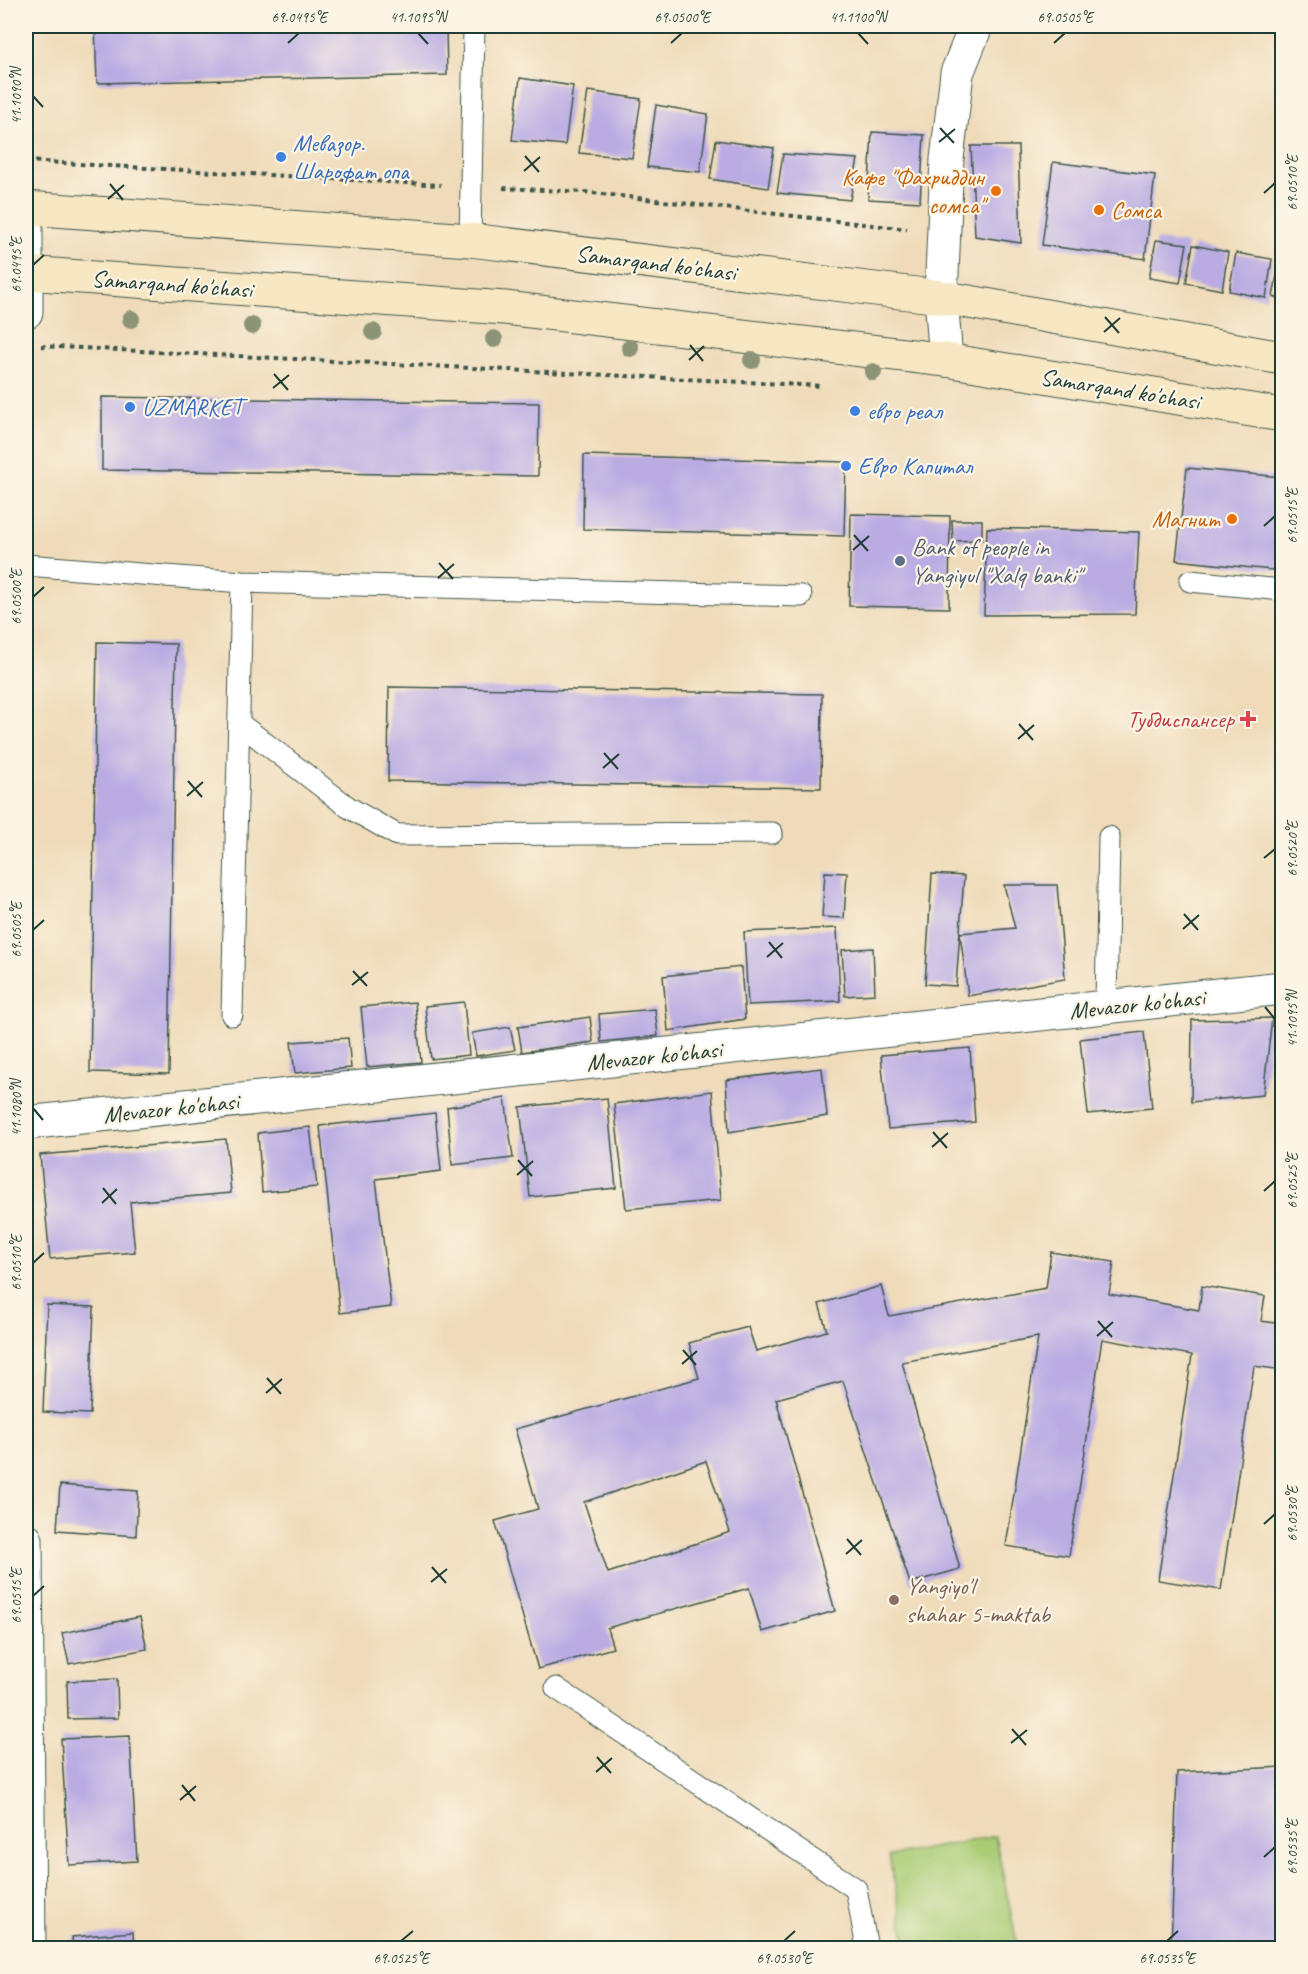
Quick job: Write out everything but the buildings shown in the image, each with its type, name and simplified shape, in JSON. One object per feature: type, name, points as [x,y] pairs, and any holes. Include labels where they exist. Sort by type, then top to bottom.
[{"type":"main road","name":"Samarqand ko'chasi","points":[[26,209],[470,240],[941,297],[1282,358]]},
{"type":"main road","name":"Samarqand ko'chasi","points":[[26,273],[505,308],[946,360],[1282,416]]},
{"type":"street","points":[[946,360],[941,297],[947,159],[957,73],[976,26]]},
{"type":"street","points":[[26,209],[26,312]]},
{"type":"street","name":"Mevazor ko'chasi","points":[[26,1123],[1282,988]]},
{"type":"street","points":[[26,1540],[29,1948]]},
{"type":"lane","points":[[470,240],[474,26]]},
{"type":"lane","points":[[26,565],[242,582],[801,596]]},
{"type":"lane","points":[[1190,581],[1282,590]]},
{"type":"lane","points":[[232,1015],[242,582]]},
{"type":"lane","points":[[239,723],[348,807],[397,835],[772,833]]},
{"type":"lane","points":[[1106,1007],[1109,837]]},
{"type":"lane","points":[[556,1688],[856,1889],[867,1948]]},
{"type":"path","points":[[38,346],[826,386]]},
{"type":"green space","points":[[995,1836],[1018,1948],[907,1948],[889,1856]]},
{"type":"place","name":"Мевазор. Шарофат опа","points":[[281,157]]},
{"type":"place","name":"Кафе \"Фахриддин сомса\"","points":[[996,191]]},
{"type":"place","name":"Сомса","points":[[1099,210]]},
{"type":"place","name":"UZMARKET","points":[[130,407]]},
{"type":"place","name":"евро реал","points":[[855,411]]},
{"type":"place","name":"Евро Капитал","points":[[846,466]]},
{"type":"place","name":"Магнит","points":[[1232,519]]},
{"type":"place","name":"Bank of people in Yangiyul \"Xalq banki\"","points":[[900,561]]},
{"type":"place","name":"Тубдиспансер","points":[[1248,719]]},
{"type":"place","name":"Yangiyo'l shahar 5-maktab","points":[[894,1600]]}]
